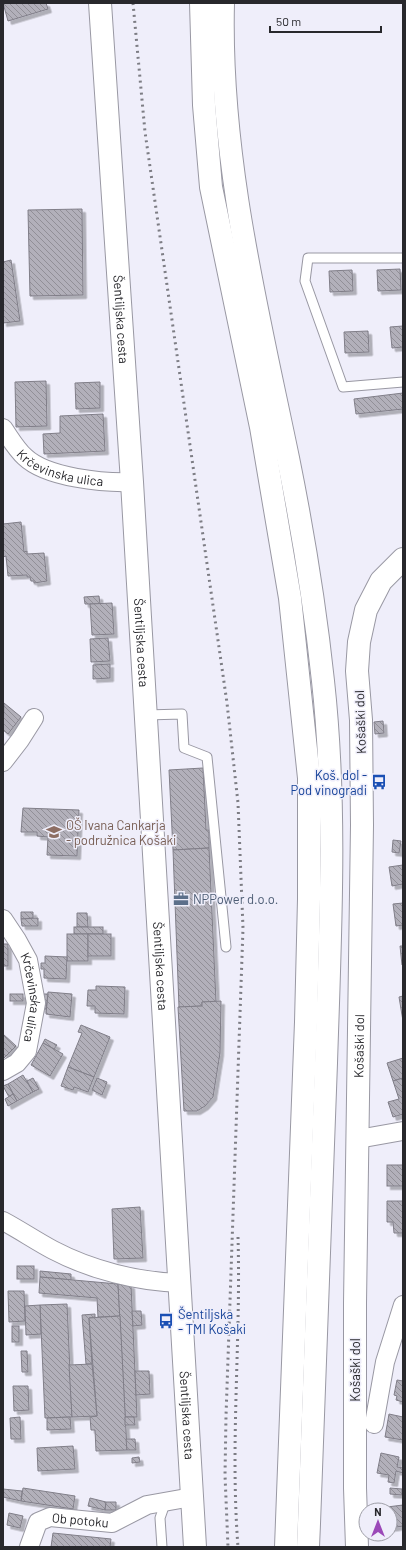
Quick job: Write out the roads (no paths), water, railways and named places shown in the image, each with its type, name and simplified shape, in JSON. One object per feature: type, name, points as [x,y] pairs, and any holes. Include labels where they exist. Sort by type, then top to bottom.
[{"type":"main road","name":"Šentiljska cesta","points":[[100,3],[132,482],[181,1283],[195,1547]]},
{"type":"main road","points":[[201,3],[204,104],[211,187],[261,427],[290,598],[309,778],[309,899],[306,1022],[286,1547]]},
{"type":"main road","points":[[223,3],[224,75],[230,149],[241,225],[312,589],[324,686],[330,780],[332,900],[308,1547]]},
{"type":"main road","name":"Košaški dol","points":[[357,1547],[355,1488],[355,1303],[362,825],[361,720],[357,671],[359,642],[366,610],[381,581],[403,559]]},
{"type":"street","name":"Krčevinska ulica","points":[[3,428],[26,458],[41,467],[70,476],[117,483],[132,482]]},
{"type":"street","points":[[3,762],[20,740],[34,718]]},
{"type":"street","name":"Krčevinska ulica","points":[[3,919],[28,960],[36,1003],[27,1051],[17,1063],[3,1071]]},
{"type":"street","points":[[358,1139],[403,1131]]},
{"type":"street","points":[[3,1221],[53,1250],[81,1263],[112,1272],[163,1282],[181,1283]]},
{"type":"street","points":[[374,1424],[385,1362],[403,1305]]},
{"type":"street","name":"Ob potoku","points":[[29,1547],[38,1522],[50,1517],[112,1523],[147,1505],[192,1498]]},
{"type":"lane","points":[[403,258],[308,258],[305,281],[343,387],[403,382]]},
{"type":"lane","points":[[146,715],[182,714],[184,748],[207,757],[226,947]]},
{"type":"lane","points":[[162,1547],[160,1518],[166,1501]]},
{"type":"railway","points":[[133,3],[145,132],[227,703],[238,803],[243,928],[226,1416],[225,1475],[228,1547]]},
{"type":"railway","points":[[238,1237],[239,1276],[235,1431],[238,1547]]},
{"type":"place","name":"Koš. dol - Pod vinogradi","points":[[379,782]]},
{"type":"place","name":"OŠ Ivana Cankarja - podružnica Košaki","points":[[54,832]]},
{"type":"place","name":"NPPower d.o.o.","points":[[181,899]]},
{"type":"place","name":"Šentiljska - TMI Košaki","points":[[166,1321]]}]
